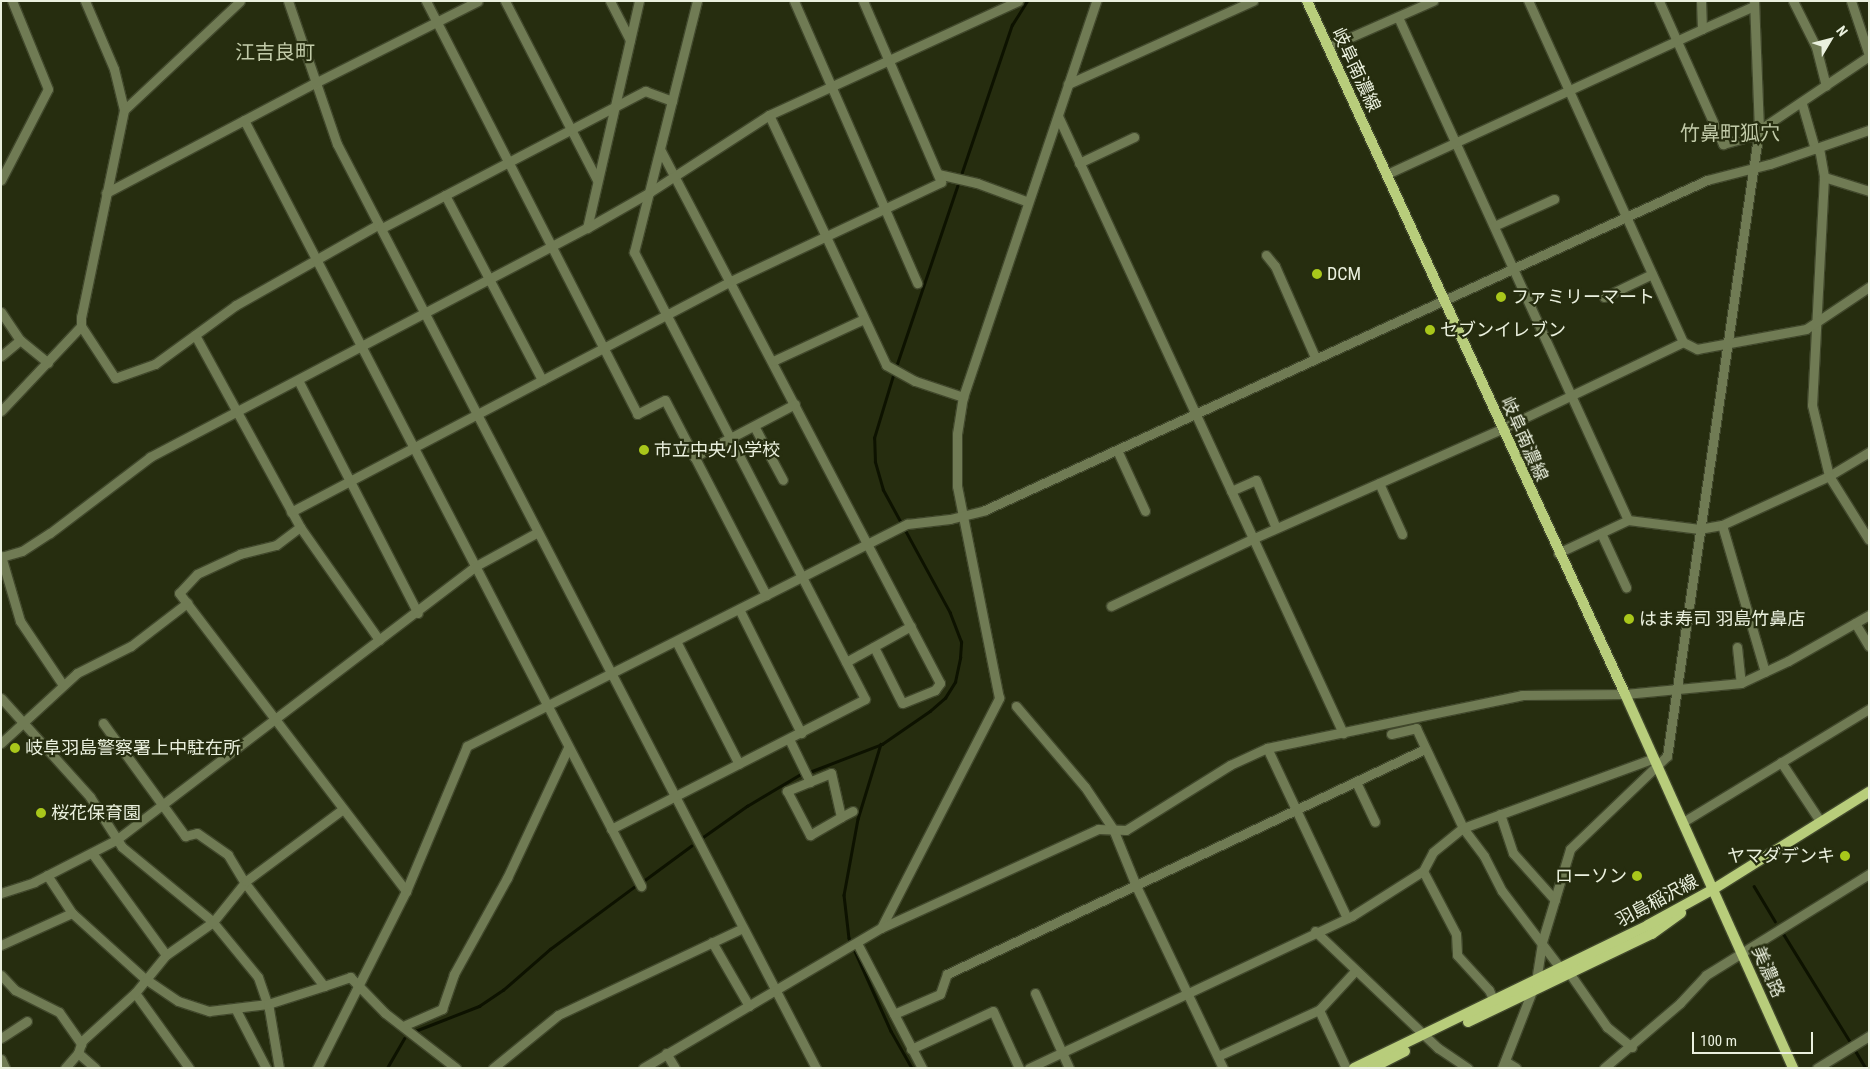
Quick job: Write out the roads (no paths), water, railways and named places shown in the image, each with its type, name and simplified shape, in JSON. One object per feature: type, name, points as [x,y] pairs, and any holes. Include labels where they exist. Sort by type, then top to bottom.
[{"type":"main road","name":"岐阜南濃線","points":[[1307,1],[1444,298],[1558,552],[1625,694],[1712,890]]},
{"type":"main road","name":"羽島稲沢線","points":[[1354,1068],[1532,992],[1712,890],[1869,792]]},
{"type":"main road","name":"美濃路","points":[[1712,890],[1742,952],[1793,1068]]},
{"type":"main road","name":"羽島稲沢線","points":[[1372,1068],[1494,1001],[1536,981],[1565,972]]},
{"type":"street","points":[[1,180],[48,89],[12,1]]},
{"type":"street","points":[[1,411],[81,326],[124,110],[114,69],[86,1]]},
{"type":"street","points":[[124,110],[240,1]]},
{"type":"street","points":[[288,1],[314,83],[337,144],[741,929],[816,1068]]},
{"type":"street","points":[[426,1],[637,414],[665,400],[766,595]]},
{"type":"street","points":[[106,193],[314,83],[478,1]]},
{"type":"street","points":[[505,1],[597,180]]},
{"type":"street","points":[[610,1],[630,40]]},
{"type":"street","points":[[587,228],[639,1]]},
{"type":"street","points":[[611,829],[865,699],[634,252],[697,1]]},
{"type":"street","points":[[794,1],[917,283]]},
{"type":"street","points":[[291,512],[731,281],[941,182],[863,1]]},
{"type":"street","points":[[881,928],[999,698],[965,514],[957,486],[955,452],[963,397],[1026,201],[1058,116],[1096,1]]},
{"type":"street","points":[[1068,84],[1252,1]]},
{"type":"street","points":[[1328,47],[1433,1]]},
{"type":"street","points":[[1528,1],[1683,342],[1697,349],[1806,329],[1869,287]]},
{"type":"street","points":[[1659,1],[1723,144],[1758,132],[1802,104],[1869,55],[1851,1]]},
{"type":"street","points":[[1701,1],[1702,28]]},
{"type":"street","points":[[1793,1],[1816,47],[1826,86]]},
{"type":"street","points":[[63,685],[20,621],[1,557],[22,552],[150,457],[587,228],[676,176],[769,115],[830,84],[1013,3]]},
{"type":"street","points":[[1387,174],[1754,4],[1758,132],[1754,168],[1675,689],[1667,756],[1656,763],[1570,849],[1542,942],[1536,981],[1504,1064],[1516,1068]]},
{"type":"street","points":[[1398,17],[1628,520]]},
{"type":"street","points":[[81,326],[114,378],[154,364],[236,305],[316,259],[445,195],[570,129],[645,91],[672,101]]},
{"type":"street","points":[[1802,104],[1824,177],[1818,321],[1812,405],[1829,476],[1869,540]]},
{"type":"street","points":[[769,115],[886,365],[915,381],[963,397]]},
{"type":"street","points":[[1058,116],[1343,733]]},
{"type":"street","points":[[244,120],[546,707],[641,886]]},
{"type":"street","points":[[317,1068],[406,891],[467,746],[907,524],[985,510],[1444,298],[1626,218],[1707,180],[1817,149],[1869,130]]},
{"type":"street","points":[[1079,163],[1134,137]]},
{"type":"street","points":[[660,149],[773,360],[940,683],[935,690],[902,703],[874,648]]},
{"type":"street","points":[[938,174],[977,182],[1026,201]]},
{"type":"street","points":[[1824,177],[1869,191]]},
{"type":"street","points":[[445,195],[542,380]]},
{"type":"street","points":[[1494,226],[1554,199]]},
{"type":"street","points":[[1266,255],[1275,266],[1316,357]]},
{"type":"street","points":[[1604,297],[1652,274]]},
{"type":"street","points":[[1,312],[20,340],[48,363]]},
{"type":"street","points":[[773,360],[864,319]]},
{"type":"street","points":[[195,335],[291,512],[378,640]]},
{"type":"street","points":[[1,356],[20,340]]},
{"type":"street","points":[[1111,606],[1276,528],[1502,428],[1683,342]]},
{"type":"street","points":[[298,380],[418,613]]},
{"type":"street","points":[[694,457],[795,404]]},
{"type":"street","points":[[754,426],[783,480]]},
{"type":"street","points":[[1117,450],[1145,511]]},
{"type":"street","points":[[1558,552],[1628,520],[1699,528],[1722,525],[1829,476],[1869,452]]},
{"type":"street","points":[[1232,491],[1256,480],[1276,528]]},
{"type":"street","points":[[1378,483],[1402,534]]},
{"type":"street","points":[[1722,525],[1765,672]]},
{"type":"street","points":[[300,527],[276,545],[240,554],[196,574],[179,593],[406,891]]},
{"type":"street","points":[[1601,532],[1626,587]]},
{"type":"street","points":[[4,889],[47,875],[116,840],[162,803],[275,721],[378,640],[418,613],[474,567],[536,533]]},
{"type":"street","points":[[1,743],[25,724],[77,673],[132,646],[187,603]]},
{"type":"street","points":[[739,609],[801,733]]},
{"type":"street","points":[[643,1068],[881,928],[1098,829],[1126,830],[1230,765],[1267,748],[1522,695],[1625,694],[1741,683],[1765,672],[1869,615]]},
{"type":"street","points":[[1854,623],[1869,646]]},
{"type":"street","points":[[846,662],[911,626]]},
{"type":"street","points":[[676,642],[740,764]]},
{"type":"street","points":[[1737,647],[1741,683]]},
{"type":"street","points":[[1,698],[90,797],[116,840],[213,922],[258,977],[268,1004],[279,1068]]},
{"type":"street","points":[[1016,706],[1084,787],[1112,829],[1186,993],[1224,1068]]},
{"type":"street","points":[[1683,822],[1869,709]]},
{"type":"street","points":[[102,724],[185,836],[197,833],[228,855],[245,883],[324,986]]},
{"type":"street","points":[[1391,734],[1416,728],[1463,828],[1484,856],[1502,891],[1607,1027],[1632,1047]]},
{"type":"street","points":[[790,739],[810,782]]},
{"type":"street","points":[[403,1026],[442,1010],[454,974],[507,878],[568,748]]},
{"type":"street","points":[[1267,748],[1348,918]]},
{"type":"street","points":[[894,1014],[940,994],[947,974],[1137,888],[1425,749]]},
{"type":"street","points":[[1781,762],[1820,821]]},
{"type":"street","points":[[1029,1068],[1315,931],[1348,918],[1423,871],[1433,852],[1463,828],[1656,763]]},
{"type":"street","points":[[841,817],[830,773],[788,791],[810,835],[853,811]]},
{"type":"street","points":[[1356,782],[1375,822]]},
{"type":"street","points":[[65,1068],[116,1007],[135,993],[144,978],[166,956],[213,922],[245,883],[343,809]]},
{"type":"street","points":[[1500,814],[1513,853],[1555,900]]},
{"type":"street","points":[[92,853],[166,956]]},
{"type":"street","points":[[1423,871],[1456,934],[1457,955],[1489,990],[1494,1001]]},
{"type":"street","points":[[1604,1068],[1632,1047],[1706,975],[1869,874]]},
{"type":"street","points":[[47,875],[72,913],[144,978],[178,1001],[208,1011],[268,1004],[350,977],[360,984],[385,1013],[456,1068]]},
{"type":"street","points":[[1,945],[72,913]]},
{"type":"street","points":[[493,1068],[558,1015],[741,929]]},
{"type":"street","points":[[1315,931],[1438,1048],[1468,1068]]},
{"type":"street","points":[[712,942],[749,1006]]},
{"type":"street","points":[[854,945],[894,1014],[922,1068]]},
{"type":"street","points":[[1218,1056],[1319,1010],[1355,971]]},
{"type":"street","points":[[1,974],[15,990],[59,1012],[80,1048],[95,1068]]},
{"type":"street","points":[[135,993],[189,1068]]},
{"type":"street","points":[[1035,993],[1069,1068]]},
{"type":"street","points":[[235,1008],[266,1068]]},
{"type":"street","points":[[1319,1010],[1346,1068]]},
{"type":"street","points":[[911,1048],[993,1011],[1019,1068]]},
{"type":"street","points":[[1,1038],[27,1021]]},
{"type":"street","points":[[1817,1068],[1869,1036]]},
{"type":"street","points":[[666,1053],[675,1068]]},
{"type":"street","points":[[1,1059],[5,1068]]},
{"type":"waterway","points":[[896,367],[1012,25],[1027,1]]},
{"type":"waterway","points":[[812,771],[882,744],[930,711],[945,698],[955,682],[960,658],[961,642],[950,613],[883,490],[875,462],[874,438],[894,372]]},
{"type":"waterway","points":[[881,744],[858,819],[844,895],[849,938],[891,1031],[912,1068]]},
{"type":"waterway","points":[[703,837],[747,806],[799,775]]},
{"type":"waterway","points":[[642,882],[691,846]]},
{"type":"waterway","points":[[415,1031],[479,1006],[503,990],[550,949],[635,886]]},
{"type":"waterway","points":[[1754,886],[1775,921]]},
{"type":"waterway","points":[[1783,933],[1851,1043]]},
{"type":"waterway","points":[[387,1068],[404,1038]]},
{"type":"waterway","points":[[1855,1050],[1866,1068]]},
{"type":"place","name":"DCM","points":[[1317,274]]},
{"type":"place","name":"ファミリーマート","points":[[1501,297]]},
{"type":"place","name":"セブンイレブン","points":[[1430,330]]},
{"type":"place","name":"市立中央小学校","points":[[644,450]]},
{"type":"place","name":"はま寿司 羽島竹鼻店","points":[[1629,619]]},
{"type":"place","name":"岐阜羽島警察署上中駐在所","points":[[15,748]]},
{"type":"place","name":"桜花保育園","points":[[41,813]]},
{"type":"place","name":"ヤマダデンキ","points":[[1845,856]]},
{"type":"place","name":"ローソン","points":[[1637,876]]},
{"type":"district","name":"江吉良町","points":[[275,52]]},
{"type":"district","name":"竹鼻町狐穴","points":[[1730,133]]}]
